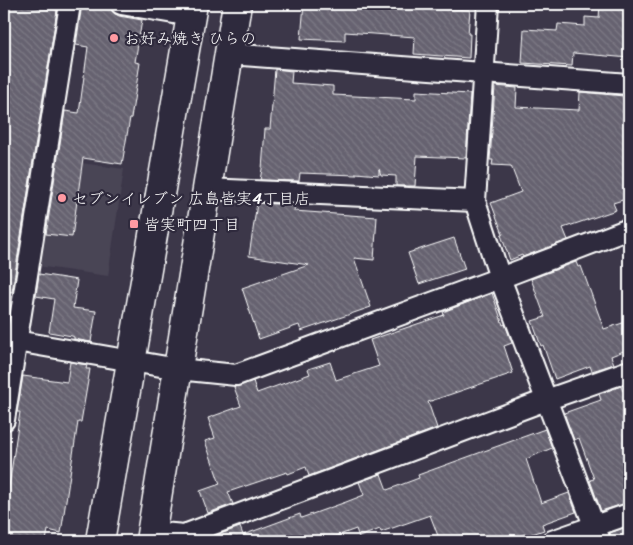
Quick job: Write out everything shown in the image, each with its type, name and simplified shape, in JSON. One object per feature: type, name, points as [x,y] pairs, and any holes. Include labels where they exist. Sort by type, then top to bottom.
[{"type":"street","points":[[4,420],[70,4]]},
{"type":"street","points":[[100,541],[192,10],[121,4]]},
{"type":"street","points":[[237,4],[151,537],[184,535],[629,371]]},
{"type":"street","points":[[488,4],[475,201],[500,278],[597,534]]},
{"type":"street","points":[[228,54],[629,84]]},
{"type":"street","points":[[207,189],[475,201]]},
{"type":"street","points":[[16,341],[178,369],[236,375],[629,229]]},
{"type":"street","points":[[552,541],[597,534],[629,514]]},
{"type":"shaded area","points":[[53,159],[124,169],[108,276],[37,266]]},
{"type":"building","points":[[4,4],[57,10],[12,292],[4,291]]},
{"type":"building","points":[[82,4],[110,9],[119,16],[142,20],[135,62],[140,63],[122,164],[83,158],[72,237],[46,234],[65,111],[79,113],[88,47],[76,45]]},
{"type":"building","points":[[304,4],[358,4],[470,10],[469,58],[414,54],[415,37],[345,32],[345,41],[301,39]]},
{"type":"building","points":[[600,4],[629,4],[629,58],[573,53],[572,66],[522,63],[524,29],[557,31],[558,24],[585,26],[585,17],[599,18]]},
{"type":"building","points":[[275,69],[292,71],[291,83],[333,86],[333,95],[416,99],[416,91],[470,94],[466,158],[417,156],[415,186],[396,186],[396,176],[381,175],[379,169],[379,175],[300,173],[299,181],[260,180],[265,129],[270,129]]},
{"type":"building","points":[[495,86],[517,88],[516,107],[579,110],[580,92],[624,96],[623,113],[629,114],[629,198],[613,203],[616,210],[563,228],[568,240],[510,260],[501,235],[503,234],[491,203],[521,192],[511,166],[492,165],[493,160],[490,160]]},
{"type":"building","points":[[257,203],[295,205],[294,211],[377,217],[374,260],[354,258],[371,307],[301,331],[299,325],[259,339],[242,288],[309,265],[249,256]]},
{"type":"building","points":[[454,238],[465,269],[419,284],[408,253]]},
{"type":"building","points":[[576,262],[578,267],[581,266],[604,329],[629,321],[629,349],[611,356],[614,364],[592,371],[590,366],[555,379],[532,321],[545,317],[531,279]]},
{"type":"building","points":[[39,274],[77,280],[73,308],[96,311],[91,342],[49,332],[54,299],[36,296]]},
{"type":"building","points":[[492,293],[503,325],[505,324],[512,343],[504,346],[513,373],[428,402],[437,428],[309,476],[306,467],[228,492],[233,504],[208,513],[200,491],[220,484],[205,441],[215,438],[208,418],[241,406],[234,387],[253,381],[257,393],[310,374],[308,369],[330,362],[336,380],[379,366],[370,340],[444,315],[443,312]]},
{"type":"building","points":[[70,362],[87,365],[86,369],[90,369],[81,422],[78,422],[61,533],[48,530],[46,541],[4,541],[4,520],[20,412],[17,412],[23,376],[67,382]]},
{"type":"building","points":[[621,386],[623,391],[629,388],[629,502],[601,511],[590,480],[594,479],[579,438],[574,440],[564,413],[601,400],[599,394]]},
{"type":"building","points":[[545,429],[552,448],[526,459],[541,503],[569,493],[576,512],[542,524],[544,530],[526,536],[525,534],[506,541],[440,541],[430,515],[381,532],[380,529],[359,537],[356,529],[323,541],[217,541],[215,536],[240,527],[243,535],[300,514],[301,518],[364,495],[359,482],[381,474],[387,490],[419,478],[418,475]]},
{"type":"building","points":[[629,526],[629,541],[612,541],[610,533]]},
{"type":"place","name":"お好み焼き ひらの","points":[[114,38]]},
{"type":"place","name":"セブンイレブン 広島皆実4丁目店","points":[[62,198]]},
{"type":"place","name":"皆実町四丁目","points":[[134,224]]}]
